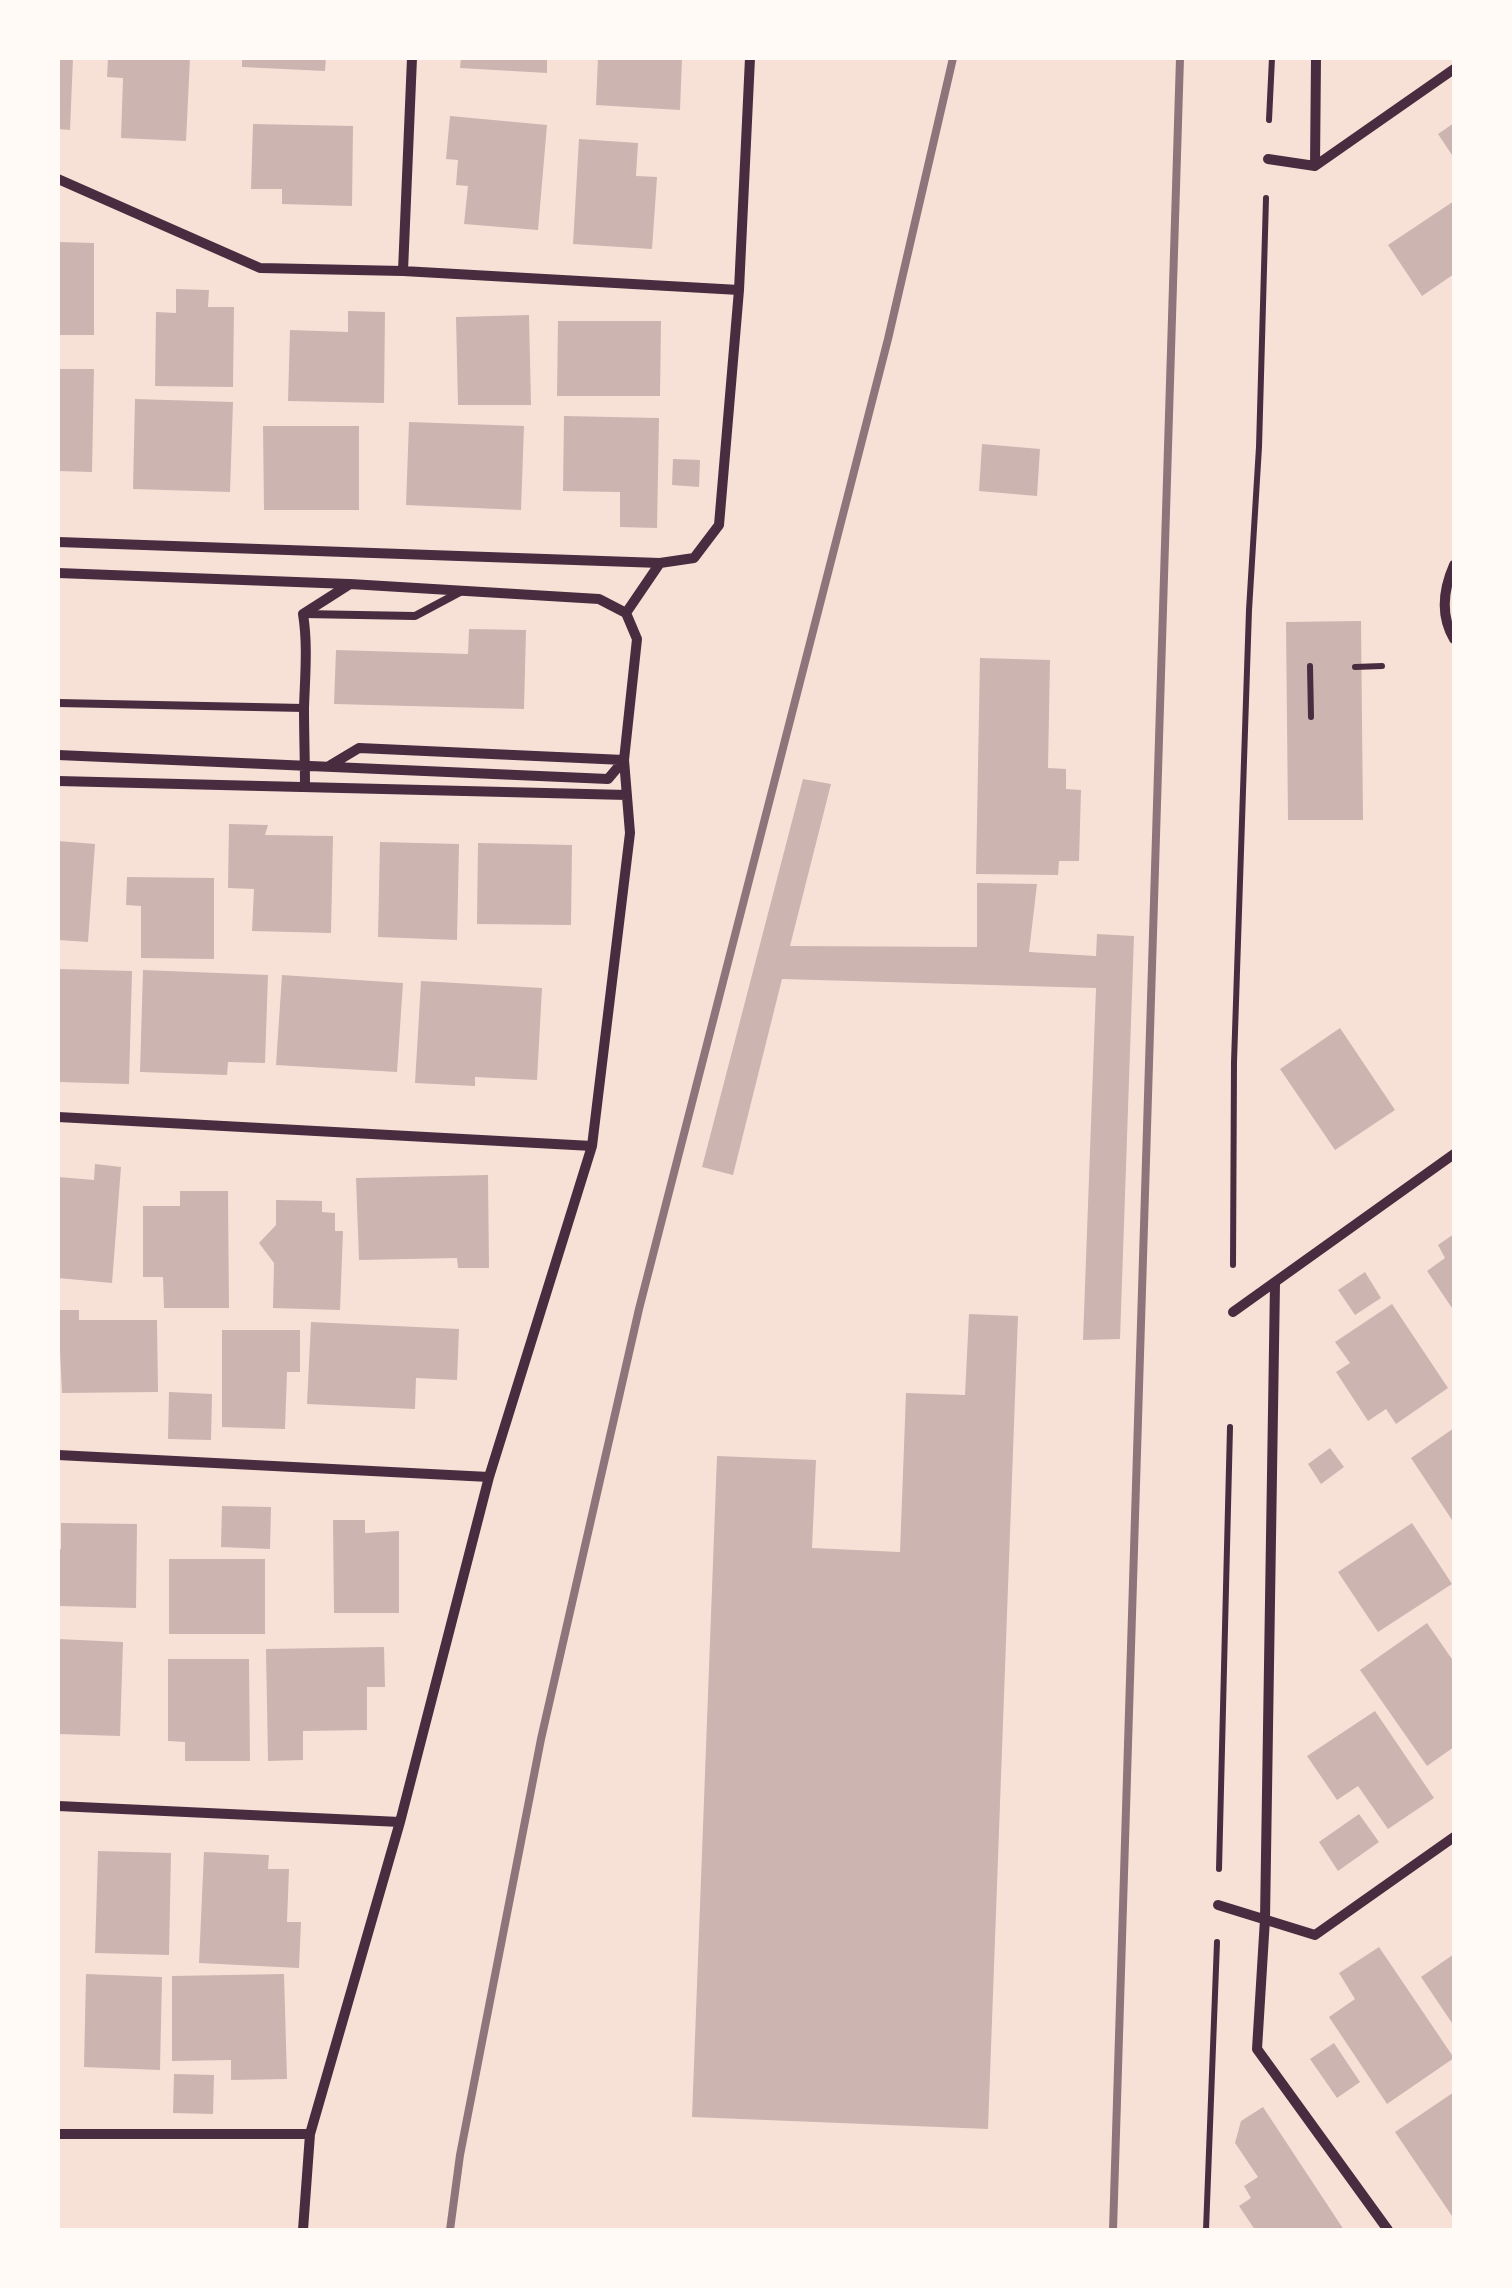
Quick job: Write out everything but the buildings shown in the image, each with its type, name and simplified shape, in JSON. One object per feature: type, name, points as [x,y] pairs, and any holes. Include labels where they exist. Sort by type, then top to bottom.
[{"type":"street","points":[[403,271],[412,58]]},
{"type":"street","points":[[58,542],[660,563],[694,558],[719,525],[739,290],[750,58]]},
{"type":"street","points":[[1315,166],[1316,58]]},
{"type":"street","points":[[1268,160],[1315,166],[1454,70]]},
{"type":"street","points":[[58,179],[260,268],[403,271],[739,290]]},
{"type":"street","points":[[626,613],[660,563]]},
{"type":"street","points":[[1454,565],[1446,585],[1444,610],[1454,639]]},
{"type":"street","points":[[58,573],[600,598],[626,613],[638,639],[624,760],[630,834],[592,1146],[489,1478],[400,1822],[310,2134],[304,2230]]},
{"type":"street","points":[[305,787],[303,614],[350,584]]},
{"type":"street","points":[[329,766],[359,748],[624,760]]},
{"type":"street","points":[[58,754],[608,779],[624,760]]},
{"type":"street","points":[[58,781],[627,795]]},
{"type":"street","points":[[58,1117],[592,1146]]},
{"type":"street","points":[[1233,1312],[1454,1154]]},
{"type":"street","points":[[1276,1282],[1265,1919],[1257,2048],[1388,2230]]},
{"type":"street","points":[[58,1456],[489,1478]]},
{"type":"street","points":[[58,1806],[400,1822]]},
{"type":"street","points":[[1218,1905],[1315,1935],[1454,1837]]},
{"type":"street","points":[[58,2134],[310,2134]]},
{"type":"lane","points":[[303,614],[415,616],[466,589]]},
{"type":"lane","points":[[58,703],[304,708]]},
{"type":"path","points":[[1233,1312],[1234,1062],[1272,58]]},
{"type":"path","points":[[1310,666],[1311,717]]},
{"type":"path","points":[[1354,666],[1382,666]]},
{"type":"path","points":[[1206,2230],[1230,1411]]},
{"type":"railway","points":[[450,2230],[460,2155],[541,1739],[639,1309],[888,339],[953,58]]},
{"type":"railway","points":[[1113,2230],[1180,58]]}]
